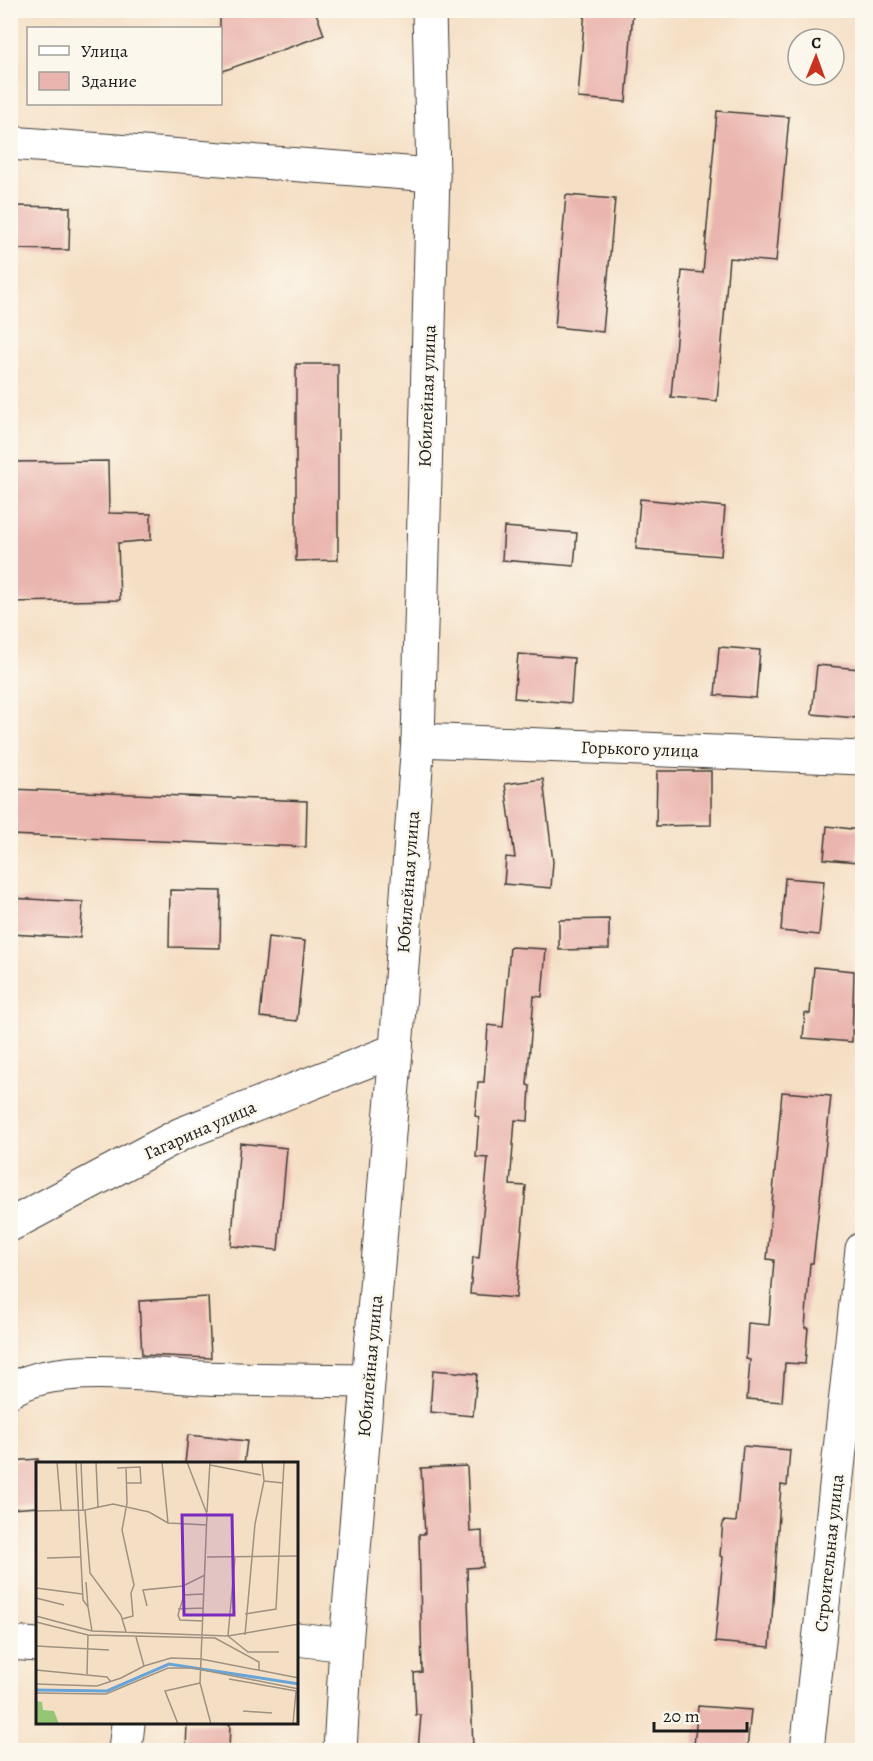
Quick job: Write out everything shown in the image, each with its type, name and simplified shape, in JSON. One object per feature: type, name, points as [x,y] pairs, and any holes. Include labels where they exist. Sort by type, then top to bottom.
[{"type":"street","name":"Юбилейная улица","points":[[340,1750],[346,1645],[396,1050],[418,740],[434,175],[429,10]]},
{"type":"street","points":[[10,142],[434,175]]},
{"type":"street","name":"Горького улица","points":[[418,740],[862,758]]},
{"type":"street","name":"Гагарина улица","points":[[10,1225],[181,1134],[396,1050]]},
{"type":"street","name":"Строительная улица","points":[[807,1750],[862,1249]]},
{"type":"street","points":[[10,1391],[24,1382],[46,1376],[100,1373],[368,1382]]},
{"type":"street","points":[[298,1639],[346,1645]]},
{"type":"street","points":[[10,1644],[36,1645]]},
{"type":"street","points":[[125,1750],[128,1725]]},
{"type":"building","points":[[220,10],[315,10],[324,35],[222,71],[222,27],[220,27]]},
{"type":"building","points":[[585,10],[633,10],[626,102],[578,98]]},
{"type":"building","points":[[717,111],[789,117],[776,262],[729,258],[717,401],[671,397],[682,271],[703,273]]},
{"type":"building","points":[[566,195],[615,199],[603,332],[555,327]]},
{"type":"building","points":[[10,206],[70,207],[69,250],[10,249]]},
{"type":"building","points":[[296,364],[338,364],[338,560],[296,561]]},
{"type":"building","points":[[108,461],[109,513],[151,514],[151,540],[118,543],[120,600],[10,602],[10,462]]},
{"type":"building","points":[[640,499],[725,507],[721,556],[636,549]]},
{"type":"building","points":[[504,527],[577,533],[574,566],[502,560]]},
{"type":"building","points":[[719,647],[760,650],[756,698],[715,695]]},
{"type":"building","points":[[518,654],[574,658],[571,703],[514,698]]},
{"type":"building","points":[[817,665],[860,669],[856,718],[812,714]]},
{"type":"building","points":[[657,771],[711,771],[711,825],[656,826]]},
{"type":"building","points":[[543,779],[553,862],[551,888],[504,884],[506,857],[515,858],[505,784]]},
{"type":"building","points":[[10,789],[307,801],[306,847],[10,835]]},
{"type":"building","points":[[827,826],[859,830],[857,862],[824,859]]},
{"type":"building","points":[[785,878],[824,881],[819,935],[781,931]]},
{"type":"building","points":[[170,890],[221,891],[220,948],[169,947]]},
{"type":"building","points":[[10,898],[83,902],[80,938],[10,934]]},
{"type":"building","points":[[609,919],[609,949],[559,950],[559,920]]},
{"type":"building","points":[[268,937],[305,941],[297,1021],[260,1017]]},
{"type":"building","points":[[510,947],[546,949],[542,997],[534,996],[527,1085],[530,1086],[528,1121],[515,1120],[510,1185],[526,1186],[516,1298],[470,1294],[473,1257],[479,1258],[488,1158],[476,1157],[479,1117],[475,1116],[478,1082],[484,1082],[488,1025],[503,1027]]},
{"type":"building","points":[[814,967],[854,971],[852,1042],[803,1038],[805,1013],[810,1014]]},
{"type":"building","points":[[782,1092],[831,1096],[813,1263],[810,1263],[805,1364],[785,1363],[782,1402],[747,1399],[750,1360],[746,1359],[748,1323],[769,1325],[774,1260],[767,1259]]},
{"type":"building","points":[[240,1143],[287,1148],[278,1250],[231,1246]]},
{"type":"building","points":[[208,1297],[211,1358],[142,1355],[139,1301]]},
{"type":"building","points":[[433,1370],[477,1374],[473,1416],[430,1412]]},
{"type":"building","points":[[188,1435],[247,1441],[244,1462],[185,1462]]},
{"type":"building","points":[[743,1446],[790,1450],[787,1486],[781,1485],[770,1647],[715,1642],[723,1557],[720,1556],[723,1521],[736,1522]]},
{"type":"building","points":[[38,1459],[36,1462],[36,1507],[10,1509],[10,1461]]},
{"type":"building","points":[[467,1466],[470,1532],[482,1531],[483,1567],[467,1568],[473,1750],[418,1750],[421,1715],[416,1715],[414,1673],[422,1672],[419,1534],[425,1534],[421,1468]]},
{"type":"building","points":[[698,1706],[751,1710],[747,1749],[694,1745]]},
{"type":"building","points":[[187,1725],[230,1725],[229,1750],[186,1750]]}]
